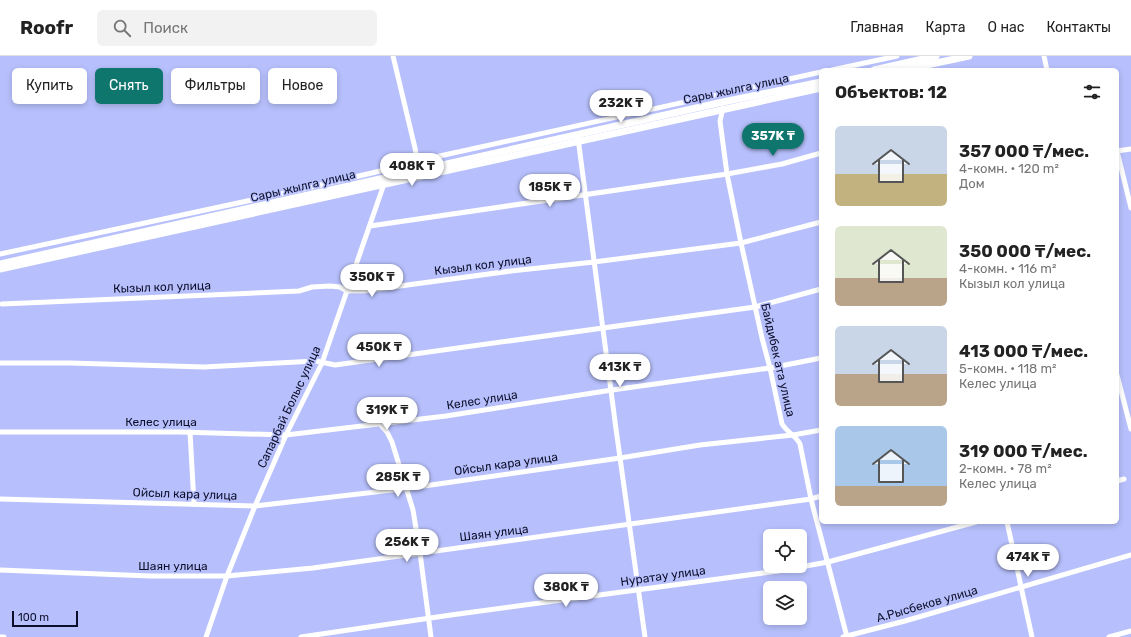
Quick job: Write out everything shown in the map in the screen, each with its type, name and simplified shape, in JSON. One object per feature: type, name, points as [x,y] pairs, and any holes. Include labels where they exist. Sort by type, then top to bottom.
[{"type":"main road","points":[[906,68],[936,56]]},
{"type":"main road","points":[[906,68],[969,56]]},
{"type":"main road","name":"Сары жылга улица","points":[[0,264],[723,106],[819,82]]},
{"type":"main road","name":"Сары жылга улица","points":[[723,106],[819,88]]},
{"type":"main road","name":"Сары жылга улица","points":[[0,269],[384,184],[578,138]]},
{"type":"street","points":[[393,56],[417,161]]},
{"type":"street","points":[[841,68],[897,56]]},
{"type":"street","points":[[1044,56],[1047,68]]},
{"type":"street","points":[[0,254],[308,188],[410,164],[417,161],[819,72]]},
{"type":"street","name":"Байдибек ата улица","points":[[723,106],[720,120],[727,174],[755,307],[782,424],[800,444],[811,499],[846,637]]},
{"type":"street","points":[[578,138],[645,637]]},
{"type":"street","points":[[1119,151],[1131,148]]},
{"type":"street","points":[[370,226],[727,174],[782,164],[819,154]]},
{"type":"street","points":[[1119,159],[1131,208]]},
{"type":"street","name":"Сапарбай Болыс улица","points":[[206,637],[227,576],[255,506],[286,435],[322,363],[384,184]]},
{"type":"street","name":"Кызыл кол улица","points":[[2,304],[299,291],[312,287],[340,287],[348,291],[363,291],[741,243],[819,223]]},
{"type":"street","points":[[0,364],[70,363],[204,367],[316,361],[335,365],[755,307],[819,291]]},
{"type":"street","name":"Келес улица","points":[[0,432],[190,432],[286,435],[446,416],[612,390],[770,368],[819,358]]},
{"type":"street","points":[[1119,382],[1131,429]]},
{"type":"street","points":[[1124,399],[1131,398]]},
{"type":"street","points":[[380,424],[387,432],[392,442],[413,510],[431,637]]},
{"type":"street","name":"Ойсыл кара улица","points":[[0,499],[255,506],[407,488],[620,458],[700,445],[793,435],[819,430]]},
{"type":"street","points":[[190,432],[194,504]]},
{"type":"street","points":[[1119,480],[1124,479]]},
{"type":"street","name":"Шаян улица","points":[[0,570],[150,576],[227,576],[313,568],[811,499],[819,497]]},
{"type":"street","name":"Нуратау улица","points":[[301,637],[638,589],[778,571],[828,562],[969,524]]},
{"type":"street","points":[[1007,524],[1032,637]]},
{"type":"street","name":"А.Рысбеков улица","points":[[846,637],[1131,555]]},
{"type":"street","points":[[1109,637],[1131,631]]}]
